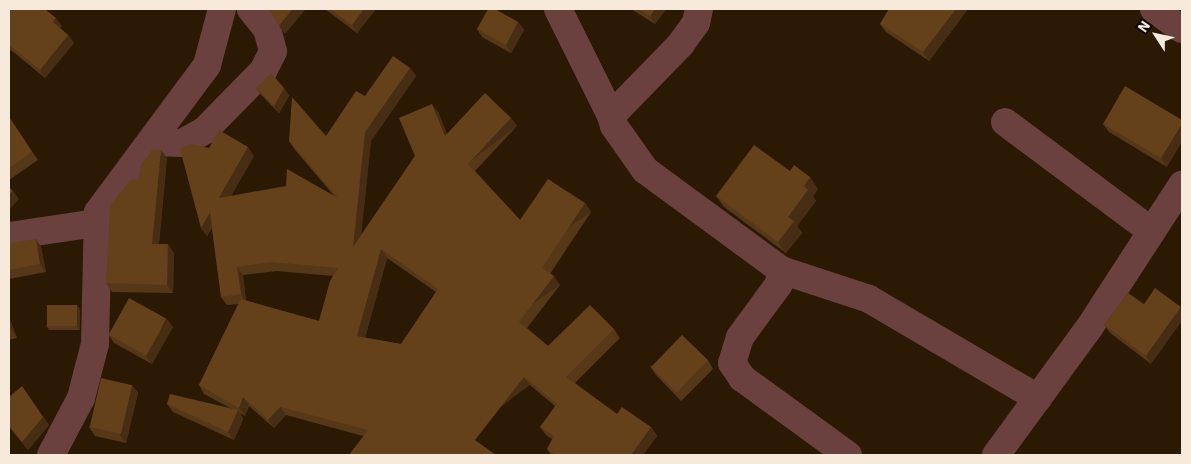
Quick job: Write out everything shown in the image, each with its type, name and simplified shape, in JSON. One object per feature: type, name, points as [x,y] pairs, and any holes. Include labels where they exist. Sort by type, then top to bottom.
[{"type":"street","points":[[50,455],[81,398],[96,344],[96,223],[103,204],[153,142],[207,65],[222,9]]},
{"type":"street","points":[[153,142],[182,143],[205,130],[263,71],[273,51],[267,29],[251,9]]},
{"type":"street","points":[[558,9],[623,142],[645,170],[781,270],[869,299],[1038,398]]},
{"type":"street","points":[[611,116],[680,44],[696,23],[699,9]]},
{"type":"street","points":[[1154,9],[1182,29]]},
{"type":"street","points":[[1006,122],[1150,230]]},
{"type":"street","points":[[996,455],[1089,328],[1150,230],[1182,185]]},
{"type":"street","points":[[9,236],[96,223]]},
{"type":"street","points":[[781,270],[779,284],[740,337],[732,363],[742,378],[848,455]]},
{"type":"building","points":[[9,9],[45,9],[56,18],[53,22],[68,35],[40,70],[9,45]]},
{"type":"building","points":[[269,9],[293,9],[279,26]]},
{"type":"building","points":[[330,9],[364,9],[352,25]]},
{"type":"building","points":[[488,9],[495,9],[518,22],[506,45],[477,29]]},
{"type":"building","points":[[638,9],[655,9],[650,16]]},
{"type":"building","points":[[889,9],[956,9],[923,52],[880,24]]},
{"type":"building","points":[[393,56],[410,68],[365,132],[353,247],[415,156],[399,118],[432,104],[445,136],[485,93],[511,118],[468,164],[520,220],[548,179],[585,203],[542,268],[554,276],[519,322],[548,346],[590,305],[614,329],[566,377],[617,414],[622,407],[651,427],[631,455],[555,455],[547,449],[554,436],[540,427],[557,404],[524,377],[475,440],[496,455],[349,455],[368,430],[280,407],[268,420],[243,397],[239,408],[199,385],[241,299],[319,321],[330,281],[338,268],[271,262],[237,267],[241,294],[221,297],[210,213],[201,228],[180,149],[191,144],[209,148],[219,130],[248,147],[219,198],[286,186],[287,169],[338,198],[289,141],[292,97],[326,136],[356,91],[365,96]],"holes":[[[381,249],[438,289],[401,344],[357,336]]]},
{"type":"building","points":[[271,73],[284,88],[274,106],[256,88]]},
{"type":"building","points":[[1125,86],[1182,120],[1182,124],[1161,158],[1103,124]]},
{"type":"building","points":[[9,117],[32,152],[9,168]]},
{"type":"building","points":[[754,145],[790,171],[794,165],[810,177],[804,186],[808,190],[788,217],[794,221],[778,242],[716,196]]},
{"type":"building","points":[[152,150],[161,150],[152,244],[168,244],[167,285],[106,283],[110,206],[130,180],[138,180],[141,165]]},
{"type":"building","points":[[9,187],[13,191],[9,196]]},
{"type":"building","points":[[36,239],[40,264],[9,270],[9,243]]},
{"type":"building","points":[[1155,288],[1181,307],[1146,356],[1104,325],[1128,293],[1144,304]]},
{"type":"building","points":[[129,298],[167,319],[146,356],[109,335]]},
{"type":"building","points":[[47,305],[77,305],[77,326],[47,326]]},
{"type":"building","points":[[682,335],[708,360],[677,392],[651,367]]},
{"type":"building","points":[[101,378],[132,385],[121,434],[90,427]]},
{"type":"building","points":[[22,386],[43,417],[22,442],[9,425],[9,397]]},
{"type":"building","points":[[170,394],[238,410],[228,432],[167,404]]}]
